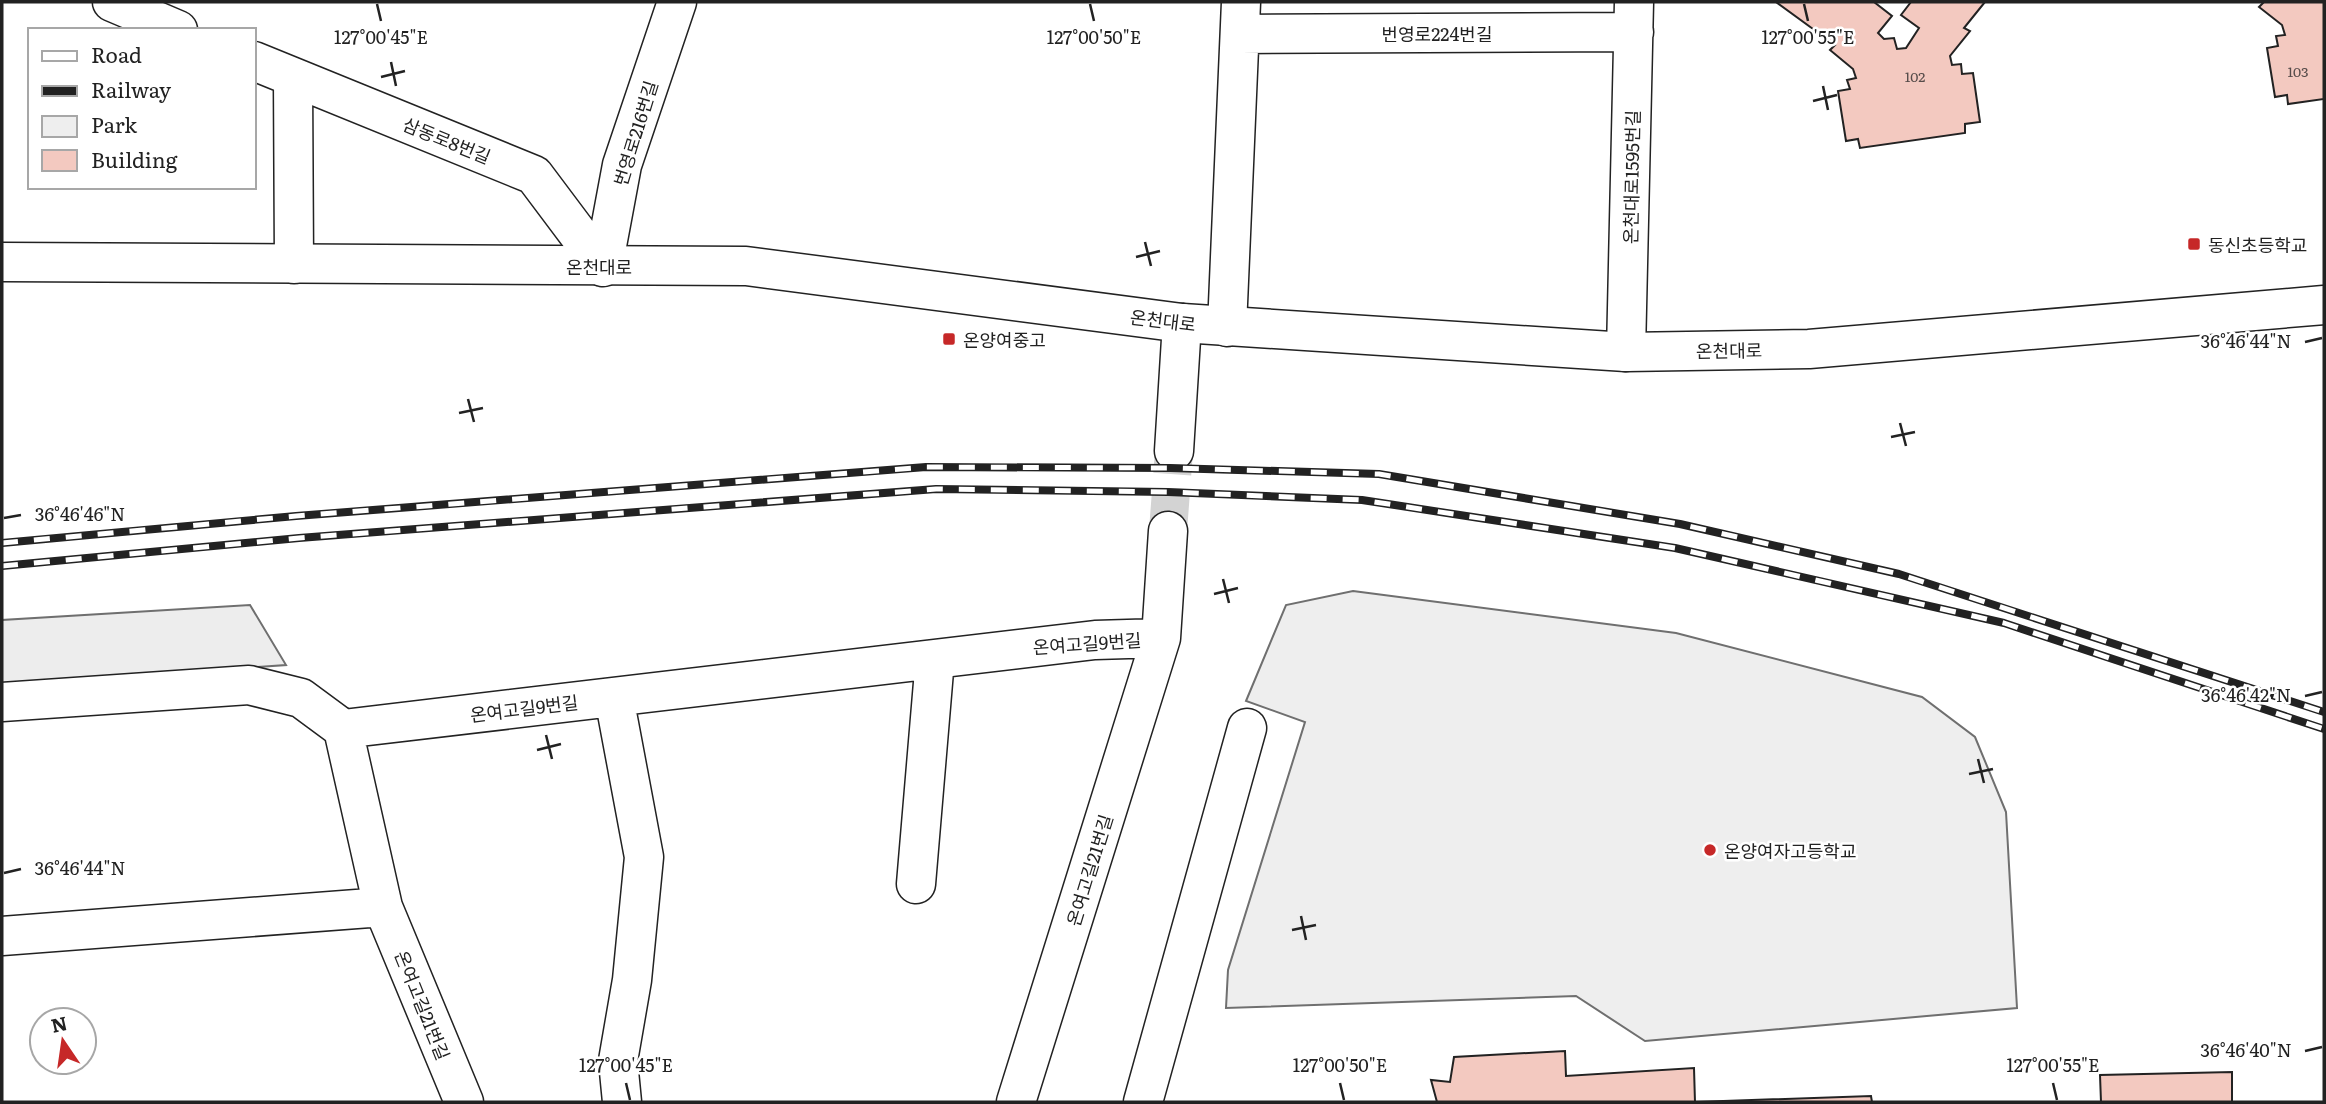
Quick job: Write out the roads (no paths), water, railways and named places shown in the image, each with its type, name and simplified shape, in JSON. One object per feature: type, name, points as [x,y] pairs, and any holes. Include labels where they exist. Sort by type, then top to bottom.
[{"type":"street","points":[[112,2],[173,28]]},
{"type":"street","name":"번영로216번길","points":[[603,267],[622,165],[677,2]]},
{"type":"street","name":"번영로224번길","points":[[1227,327],[1241,18],[1634,17]]},
{"type":"street","name":"온천대로1595번길","points":[[1626,352],[1634,17]]},
{"type":"street","name":"삼동로8번길","points":[[256,62],[534,175],[603,267]]},
{"type":"street","points":[[293,78],[294,264]]},
{"type":"street","name":"온천대로","points":[[2,262],[746,266],[1182,323],[1626,352],[1809,349],[2324,305]]},
{"type":"street","points":[[1174,451],[1182,323]]},
{"type":"street","name":"온여고길9번길","points":[[343,729],[1095,640],[1161,638],[1168,531]]},
{"type":"street","name":"온여고길21번길","points":[[1016,1102],[1161,638]]},
{"type":"street","points":[[916,884],[935,659]]},
{"type":"street","points":[[2,702],[249,685],[301,698],[343,729],[383,907],[2,936]]},
{"type":"street","points":[[614,697],[643,858],[632,980],[618,1061],[622,1102]]},
{"type":"street","points":[[1143,1102],[1247,728]]},
{"type":"street","name":"온여고길21번길","points":[[383,907],[464,1102]]},
{"type":"tunnel","points":[[1168,531],[1174,451]]},
{"type":"railway","points":[[2,543],[296,516],[926,467],[1170,468],[1379,474],[1680,524],[1899,574],[2324,712]]},
{"type":"railway","points":[[2,566],[299,538],[936,489],[1168,492],[1362,500],[1675,548],[2004,623],[2324,729]]},
{"type":"place","name":"동신초등학교","points":[[2194,244]]},
{"type":"place","name":"온양여중고","points":[[949,339]]},
{"type":"place","name":"온양여자고등학교","points":[[1710,850]]}]
